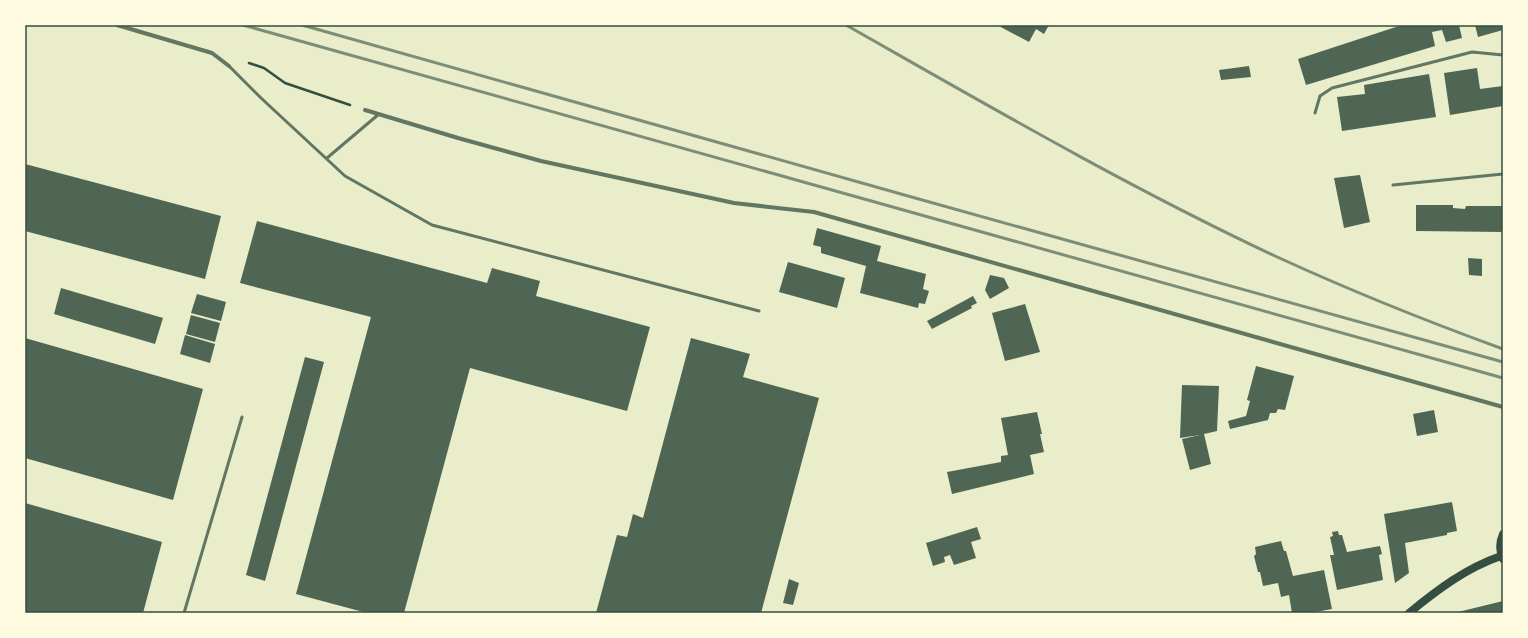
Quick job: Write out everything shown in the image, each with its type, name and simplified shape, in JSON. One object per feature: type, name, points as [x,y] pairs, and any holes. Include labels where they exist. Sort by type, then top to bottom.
[{"type":"main road","points":[[1409,613],[1435,591],[1459,575],[1490,560],[1502,557],[1500,540],[1503,534]]},
{"type":"street","points":[[117,25],[212,53],[229,66]]},
{"type":"street","points":[[365,110],[541,161],[734,203],[814,212],[1503,407]]},
{"type":"lane","points":[[1315,113],[1320,96],[1332,88],[1472,52],[1503,55]]},
{"type":"lane","points":[[229,66],[261,98],[346,176],[432,225],[759,311]]},
{"type":"lane","points":[[327,158],[379,114]]},
{"type":"lane","points":[[1394,185],[1503,174]]},
{"type":"lane","points":[[184,613],[242,417]]},
{"type":"path","points":[[229,66],[237,62],[247,62],[264,68],[285,83],[365,110]]},
{"type":"building","points":[[997,25],[1049,25],[1044,34],[1036,29],[1029,42]]},
{"type":"building","points":[[1402,25],[1459,25],[1462,38],[1446,42],[1442,30],[1432,32],[1435,46],[1306,85],[1298,59]]},
{"type":"building","points":[[1475,25],[1503,25],[1503,30],[1478,37]]},
{"type":"building","points":[[1249,66],[1251,77],[1221,80],[1219,70]]},
{"type":"building","points":[[1477,68],[1480,89],[1503,86],[1503,106],[1450,115],[1444,73]]},
{"type":"building","points":[[1429,74],[1436,117],[1342,131],[1337,97],[1365,94],[1364,85]]},
{"type":"building","points":[[25,164],[221,216],[205,279],[25,231]]},
{"type":"building","points":[[1360,175],[1370,222],[1344,228],[1334,178]]},
{"type":"building","points":[[1416,205],[1453,205],[1453,208],[1465,209],[1466,206],[1503,206],[1503,232],[1416,231]]},
{"type":"building","points":[[257,221],[487,283],[492,268],[540,281],[536,296],[650,327],[627,411],[470,368],[404,613],[367,613],[296,594],[371,317],[240,283]]},
{"type":"building","points":[[817,228],[881,246],[877,261],[926,274],[923,289],[929,291],[925,304],[919,303],[918,308],[860,293],[866,266],[821,253],[821,247],[813,245]]},
{"type":"building","points":[[1468,258],[1482,259],[1482,276],[1469,275]]},
{"type":"building","points":[[788,262],[845,278],[837,308],[779,292]]},
{"type":"building","points":[[990,275],[1004,278],[1009,288],[990,299],[985,290]]},
{"type":"building","points":[[61,288],[163,318],[155,344],[54,314]]},
{"type":"building","points":[[197,294],[226,302],[221,321],[191,313]]},
{"type":"building","points":[[973,296],[977,303],[971,306],[972,308],[932,329],[927,321]]},
{"type":"building","points":[[1025,304],[1040,352],[1005,361],[992,313]]},
{"type":"building","points":[[191,315],[220,323],[215,342],[186,334]]},
{"type":"building","points":[[185,335],[215,344],[210,363],[180,354]]},
{"type":"building","points":[[25,338],[203,389],[173,500],[25,458]]},
{"type":"building","points":[[691,338],[750,354],[743,377],[819,398],[761,613],[596,613],[617,535],[627,537],[633,514],[643,518]]},
{"type":"building","points":[[305,357],[324,362],[265,581],[246,575]]},
{"type":"building","points":[[1256,366],[1294,376],[1285,410],[1278,409],[1276,413],[1270,413],[1268,420],[1230,429],[1228,421],[1246,416],[1250,401],[1247,400]]},
{"type":"building","points":[[1182,385],[1219,386],[1217,431],[1204,434],[1211,464],[1190,470],[1182,439],[1200,435],[1180,438]]},
{"type":"building","points":[[1434,410],[1438,432],[1417,436],[1413,414]]},
{"type":"building","points":[[1037,412],[1044,452],[1030,455],[1034,474],[952,494],[947,472],[1001,462],[1001,456],[1008,455],[1001,418]]},
{"type":"building","points":[[1452,502],[1457,531],[1447,533],[1447,535],[1405,543],[1409,573],[1395,583],[1384,514]]},
{"type":"building","points":[[25,503],[162,542],[143,613],[25,613]]},
{"type":"building","points":[[977,527],[981,539],[971,542],[976,558],[954,565],[950,555],[944,557],[945,562],[933,566],[926,543]]},
{"type":"building","points":[[1338,531],[1339,535],[1342,535],[1347,552],[1380,546],[1382,554],[1379,555],[1383,580],[1337,590],[1330,555],[1334,555],[1330,537],[1333,536],[1332,532]]},
{"type":"building","points":[[1281,541],[1284,551],[1286,551],[1293,576],[1324,570],[1332,609],[1310,613],[1292,613],[1289,595],[1281,597],[1278,583],[1263,586],[1254,556],[1256,554],[1255,547]]},
{"type":"building","points":[[789,579],[799,583],[793,605],[783,603]]},
{"type":"building","points":[[1503,601],[1503,613],[1458,613],[1458,612]]},
{"type":"railway","points":[[243,25],[1503,378]]},
{"type":"railway","points":[[302,25],[1503,362]]},
{"type":"railway","points":[[846,25],[1058,145],[1220,230],[1303,269],[1359,293],[1503,349]]}]
